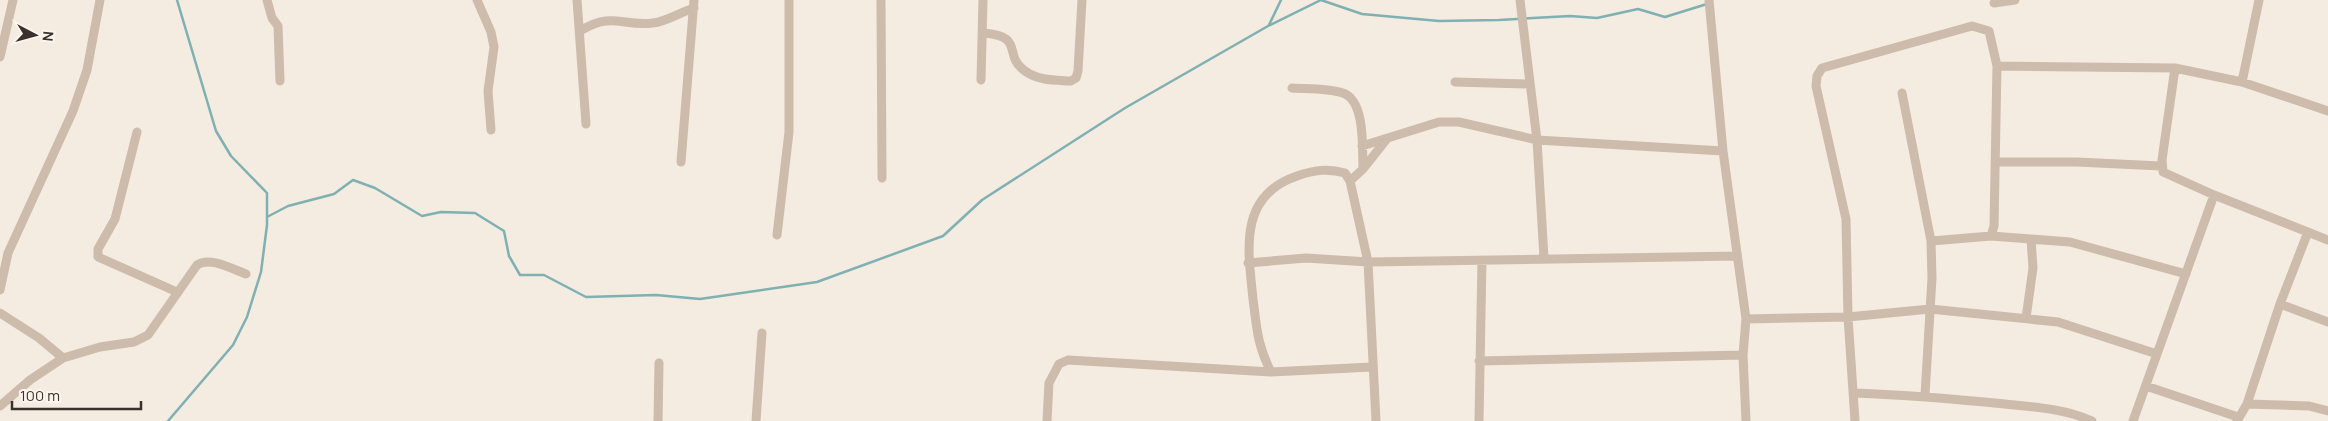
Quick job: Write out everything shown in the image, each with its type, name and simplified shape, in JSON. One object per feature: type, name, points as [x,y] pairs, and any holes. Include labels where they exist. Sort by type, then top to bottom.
[{"type":"street","points":[[0,57],[13,0]]},
{"type":"street","points":[[0,290],[8,254],[76,103],[87,70],[100,0]]},
{"type":"street","points":[[267,0],[272,18],[278,26],[280,81]]},
{"type":"street","points":[[477,0],[491,32],[494,47],[488,91],[491,130]]},
{"type":"street","points":[[577,0],[586,124]]},
{"type":"street","points":[[777,234],[789,132],[789,0]]},
{"type":"street","points":[[881,0],[882,178]]},
{"type":"street","points":[[981,80],[982,0]]},
{"type":"street","points":[[983,34],[998,34],[1007,38],[1012,45],[1018,64],[1036,77],[1071,81],[1076,78],[1078,71],[1082,0]]},
{"type":"street","points":[[1520,0],[1537,140],[1544,258]]},
{"type":"street","points":[[1994,3],[2015,0]]},
{"type":"street","points":[[2242,82],[2259,0]]},
{"type":"street","points":[[580,31],[596,21],[616,20],[651,24],[694,4],[681,162]]},
{"type":"street","points":[[1710,4],[1723,151],[1746,319],[1744,355],[1746,421]]},
{"type":"street","points":[[1855,421],[1855,393],[1848,317],[1846,218],[1816,86],[1817,76],[1822,68],[1972,26],[1989,31],[1994,44],[1997,66],[1994,226],[1991,236]]},
{"type":"street","points":[[1997,66],[2175,68],[2242,82],[2328,111]]},
{"type":"street","points":[[2175,68],[2161,166],[2163,172],[2214,195],[2328,240]]},
{"type":"street","points":[[1455,82],[1529,84]]},
{"type":"street","points":[[1292,88],[1333,92],[1344,94],[1353,99],[1359,111],[1363,170]]},
{"type":"street","points":[[1902,93],[1931,241],[1930,309],[1925,395]]},
{"type":"street","points":[[1362,146],[1439,122],[1453,122],[1537,140],[1723,151]]},
{"type":"street","points":[[137,132],[115,219],[98,249],[98,257],[177,292]]},
{"type":"street","points":[[1350,181],[1363,170],[1386,140]]},
{"type":"street","points":[[1996,162],[2076,162],[2161,166]]},
{"type":"street","points":[[1272,372],[1257,340],[1248,263],[1249,228],[1254,211],[1269,192],[1291,178],[1312,171],[1332,169],[1345,173],[1350,181],[1368,262],[1376,421]]},
{"type":"street","points":[[2134,421],[2214,195]]},
{"type":"street","points":[[2146,386],[2237,419],[2248,404],[2280,304],[2308,232]]},
{"type":"street","points":[[1931,241],[1991,236],[2070,242],[2186,274]]},
{"type":"street","points":[[2026,318],[2033,268],[2031,239]]},
{"type":"street","points":[[1248,263],[1306,258],[1368,262],[1737,256]]},
{"type":"street","points":[[1478,421],[1482,260]]},
{"type":"street","points":[[0,406],[30,380],[63,358],[100,348],[134,342],[148,335],[197,265],[203,261],[246,274]]},
{"type":"street","points":[[2280,304],[2328,322]]},
{"type":"street","points":[[1746,319],[1848,317],[1930,309],[2058,322],[2157,354]]},
{"type":"street","points":[[0,313],[39,338],[63,358]]},
{"type":"street","points":[[756,421],[762,333]]},
{"type":"street","points":[[1479,361],[1744,355]]},
{"type":"street","points":[[1047,421],[1049,383],[1059,364],[1068,360],[1272,372],[1372,367]]},
{"type":"street","points":[[658,421],[659,363]]},
{"type":"street","points":[[1855,393],[1925,395],[2048,409],[2092,421]]},
{"type":"street","points":[[2248,404],[2309,406],[2328,411]]},
{"type":"waterway","points":[[168,421],[233,345],[247,317],[261,272],[267,225],[267,193],[231,156],[216,131],[177,0]]},
{"type":"waterway","points":[[1269,25],[1281,0]]},
{"type":"waterway","points":[[267,217],[288,206],[334,194],[353,180],[375,188],[422,216],[441,212],[475,213],[504,231],[509,256],[520,275],[544,275],[586,297],[656,295],[700,299],[817,282],[943,236],[982,200],[1125,108],[1268,26],[1321,0],[1362,14],[1439,21],[1570,16],[1597,18],[1638,9],[1665,17],[1707,4]]}]
